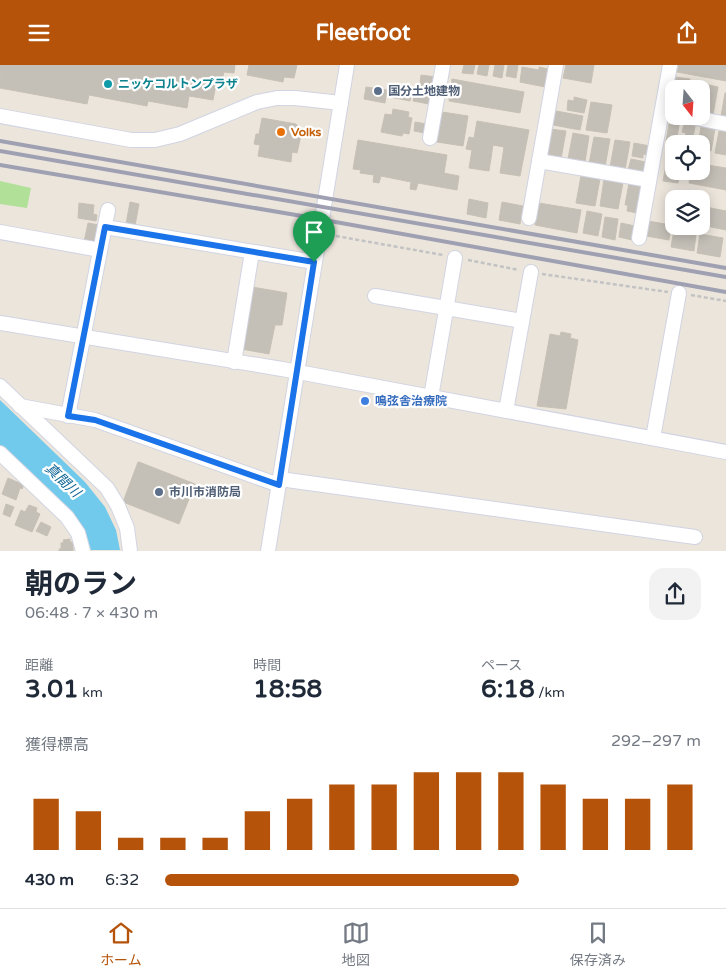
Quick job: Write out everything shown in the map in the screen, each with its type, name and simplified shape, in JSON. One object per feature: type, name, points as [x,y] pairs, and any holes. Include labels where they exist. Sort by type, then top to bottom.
[{"type":"street","points":[[268,551],[347,65]]},
{"type":"street","points":[[430,138],[443,65]]},
{"type":"street","points":[[529,218],[556,65]]},
{"type":"street","points":[[669,80],[670,65]]},
{"type":"street","points":[[0,116],[132,140],[155,140],[180,133],[257,102],[277,98],[341,103]]},
{"type":"street","points":[[710,121],[726,124]]},
{"type":"street","points":[[639,239],[649,180],[665,124]]},
{"type":"street","points":[[539,161],[649,180]]},
{"type":"street","points":[[68,416],[108,210]]},
{"type":"street","points":[[105,227],[314,262]]},
{"type":"street","points":[[0,232],[100,250]]},
{"type":"street","points":[[234,362],[252,252]]},
{"type":"street","points":[[431,397],[455,258]]},
{"type":"street","points":[[506,411],[531,272]]},
{"type":"street","points":[[653,438],[679,293]]},
{"type":"street","points":[[375,296],[522,321]]},
{"type":"street","points":[[0,323],[297,372],[726,452]]},
{"type":"street","points":[[0,386],[107,488],[118,506],[127,528],[130,551]]},
{"type":"street","points":[[20,406],[95,420],[279,482],[695,537]]},
{"type":"street","points":[[0,453],[67,517],[78,533],[83,551]]},
{"type":"green space","points":[[0,181],[31,188],[27,208],[0,204]]},
{"type":"water","name":"真間川","points":[[0,400],[85,482],[105,507],[116,530],[120,550],[90,550],[81,525],[0,447]]},
{"type":"building","name":"ニッケコルトンプラザ","points":[[0,65],[235,65],[234,73],[224,72],[222,80],[217,79],[213,100],[189,96],[187,108],[148,101],[147,106],[89,95],[87,104],[0,88]]},
{"type":"building","points":[[249,65],[297,65],[294,78],[284,77],[283,82],[247,75]]},
{"type":"building","points":[[464,65],[475,65],[473,74],[462,73]]},
{"type":"building","points":[[479,65],[489,65],[487,76],[477,74]]},
{"type":"building","points":[[495,65],[504,65],[502,78],[493,76]]},
{"type":"building","points":[[508,65],[518,65],[516,78],[506,76]]},
{"type":"building","points":[[566,65],[594,65],[591,83],[563,78]]},
{"type":"building","points":[[679,65],[726,65],[726,81],[677,72]]},
{"type":"building","points":[[522,67],[539,70],[539,67],[548,69],[545,87],[520,82]]},
{"type":"building","points":[[421,75],[436,77],[435,87],[420,85]]},
{"type":"building","points":[[675,77],[690,79],[690,80],[675,80]]},
{"type":"building","points":[[452,79],[524,92],[520,113],[449,101]]},
{"type":"building","points":[[392,85],[412,89],[410,101],[390,97]]},
{"type":"building","points":[[710,85],[718,87],[713,115],[710,114]]},
{"type":"building","points":[[366,87],[387,90],[385,103],[364,99]]},
{"type":"building","points":[[416,89],[431,92],[429,104],[413,101]]},
{"type":"building","points":[[726,93],[726,117],[721,116]]},
{"type":"building","points":[[574,97],[587,100],[584,113],[567,110],[568,100],[574,101]]},
{"type":"building","points":[[591,102],[612,105],[607,133],[586,130]]},
{"type":"building","points":[[393,109],[409,112],[408,117],[412,118],[409,134],[403,133],[402,136],[381,132],[385,114],[392,115]]},
{"type":"building","points":[[556,111],[583,116],[580,130],[553,125]]},
{"type":"building","points":[[442,112],[468,116],[463,146],[437,142]]},
{"type":"building","points":[[262,118],[296,124],[302,131],[297,153],[292,152],[291,162],[258,156],[260,145],[254,144],[256,134],[259,134]]},
{"type":"building","points":[[477,121],[529,130],[520,176],[500,173],[504,147],[493,145],[489,171],[469,168],[472,150],[466,149],[469,137],[474,138]]},
{"type":"building","points":[[415,122],[427,124],[425,133],[414,131]]},
{"type":"building","points":[[669,125],[679,125],[677,135],[667,135]]},
{"type":"building","points":[[684,125],[695,126],[694,135],[686,135],[686,133],[682,132]]},
{"type":"building","points":[[701,127],[715,129],[711,151],[710,135],[700,135]]},
{"type":"building","points":[[550,129],[566,131],[561,159],[545,157]]},
{"type":"building","points":[[726,129],[726,155],[715,153],[719,131],[725,132]]},
{"type":"building","points":[[573,133],[589,136],[585,162],[568,159]]},
{"type":"building","points":[[594,137],[610,139],[605,167],[589,164]]},
{"type":"building","points":[[358,140],[447,155],[444,173],[459,176],[457,190],[418,183],[416,190],[410,189],[411,182],[381,176],[379,183],[373,182],[374,175],[360,173],[361,170],[353,169]]},
{"type":"building","points":[[615,140],[630,142],[625,170],[610,167]]},
{"type":"building","points":[[634,143],[650,146],[648,155],[643,154],[643,158],[632,156]]},
{"type":"building","points":[[631,159],[646,162],[644,173],[628,170]]},
{"type":"building","points":[[710,165],[726,168],[726,190],[689,183],[690,180],[710,180]]},
{"type":"building","points":[[665,170],[665,180],[678,180],[678,183],[663,181]]},
{"type":"building","points":[[581,176],[600,179],[595,206],[576,203]]},
{"type":"building","points":[[604,179],[623,183],[618,209],[600,206]]},
{"type":"building","points":[[629,183],[642,186],[637,213],[627,211],[628,205],[625,205]]},
{"type":"building","points":[[469,199],[488,203],[486,218],[467,214]]},
{"type":"building","points":[[130,202],[139,204],[135,226],[126,224]]},
{"type":"building","points":[[502,202],[523,206],[520,224],[499,220]]},
{"type":"building","points":[[79,203],[94,205],[93,214],[97,215],[96,221],[78,218]]},
{"type":"building","points":[[539,203],[581,210],[577,233],[535,225]]},
{"type":"building","points":[[710,208],[726,211],[726,230],[710,227]]},
{"type":"building","points":[[587,211],[602,214],[598,236],[583,233]]},
{"type":"building","points":[[605,217],[618,219],[615,240],[602,237]]},
{"type":"building","points":[[648,221],[665,224],[665,235],[670,235],[669,240],[646,236]]},
{"type":"building","points":[[88,223],[99,225],[96,244],[84,242]]},
{"type":"building","points":[[621,223],[635,226],[632,240],[619,237]]},
{"type":"building","points":[[673,235],[696,235],[694,251],[671,247]]},
{"type":"building","points":[[700,235],[723,238],[720,257],[697,253]]},
{"type":"building","points":[[252,287],[287,293],[282,325],[275,325],[269,354],[241,349]]},
{"type":"building","points":[[561,332],[571,334],[570,338],[578,340],[566,409],[537,406],[550,334],[560,336]]},
{"type":"building","points":[[138,462],[195,484],[179,524],[123,502]]},
{"type":"building","points":[[8,478],[24,485],[22,489],[20,488],[16,500],[2,494]]},
{"type":"building","points":[[6,504],[14,507],[10,517],[3,514]]},
{"type":"building","points":[[29,505],[37,508],[36,512],[40,514],[32,532],[15,525],[21,510],[25,512]]},
{"type":"building","points":[[41,522],[51,527],[47,536],[36,531]]},
{"type":"building","points":[[70,539],[70,542],[73,542],[73,551],[59,551],[61,543],[64,542],[63,540]]},
{"type":"railway","points":[[0,141],[726,268]]},
{"type":"railway","points":[[0,151],[726,277]]},
{"type":"railway","points":[[0,165],[302,216],[726,292]]},
{"type":"place","name":"ニッケコルトンプラザ","points":[[108,84]]},
{"type":"place","name":"国分土地建物","points":[[378,91]]},
{"type":"place","name":"Volks","points":[[281,132]]},
{"type":"place","name":"鳴弦舎治療院","points":[[365,401]]},
{"type":"place","name":"市川市消防局","points":[[159,492]]},
{"type":"route","points":[[105,227],[314,262],[279,485],[95,420],[68,416],[105,227]]}]
